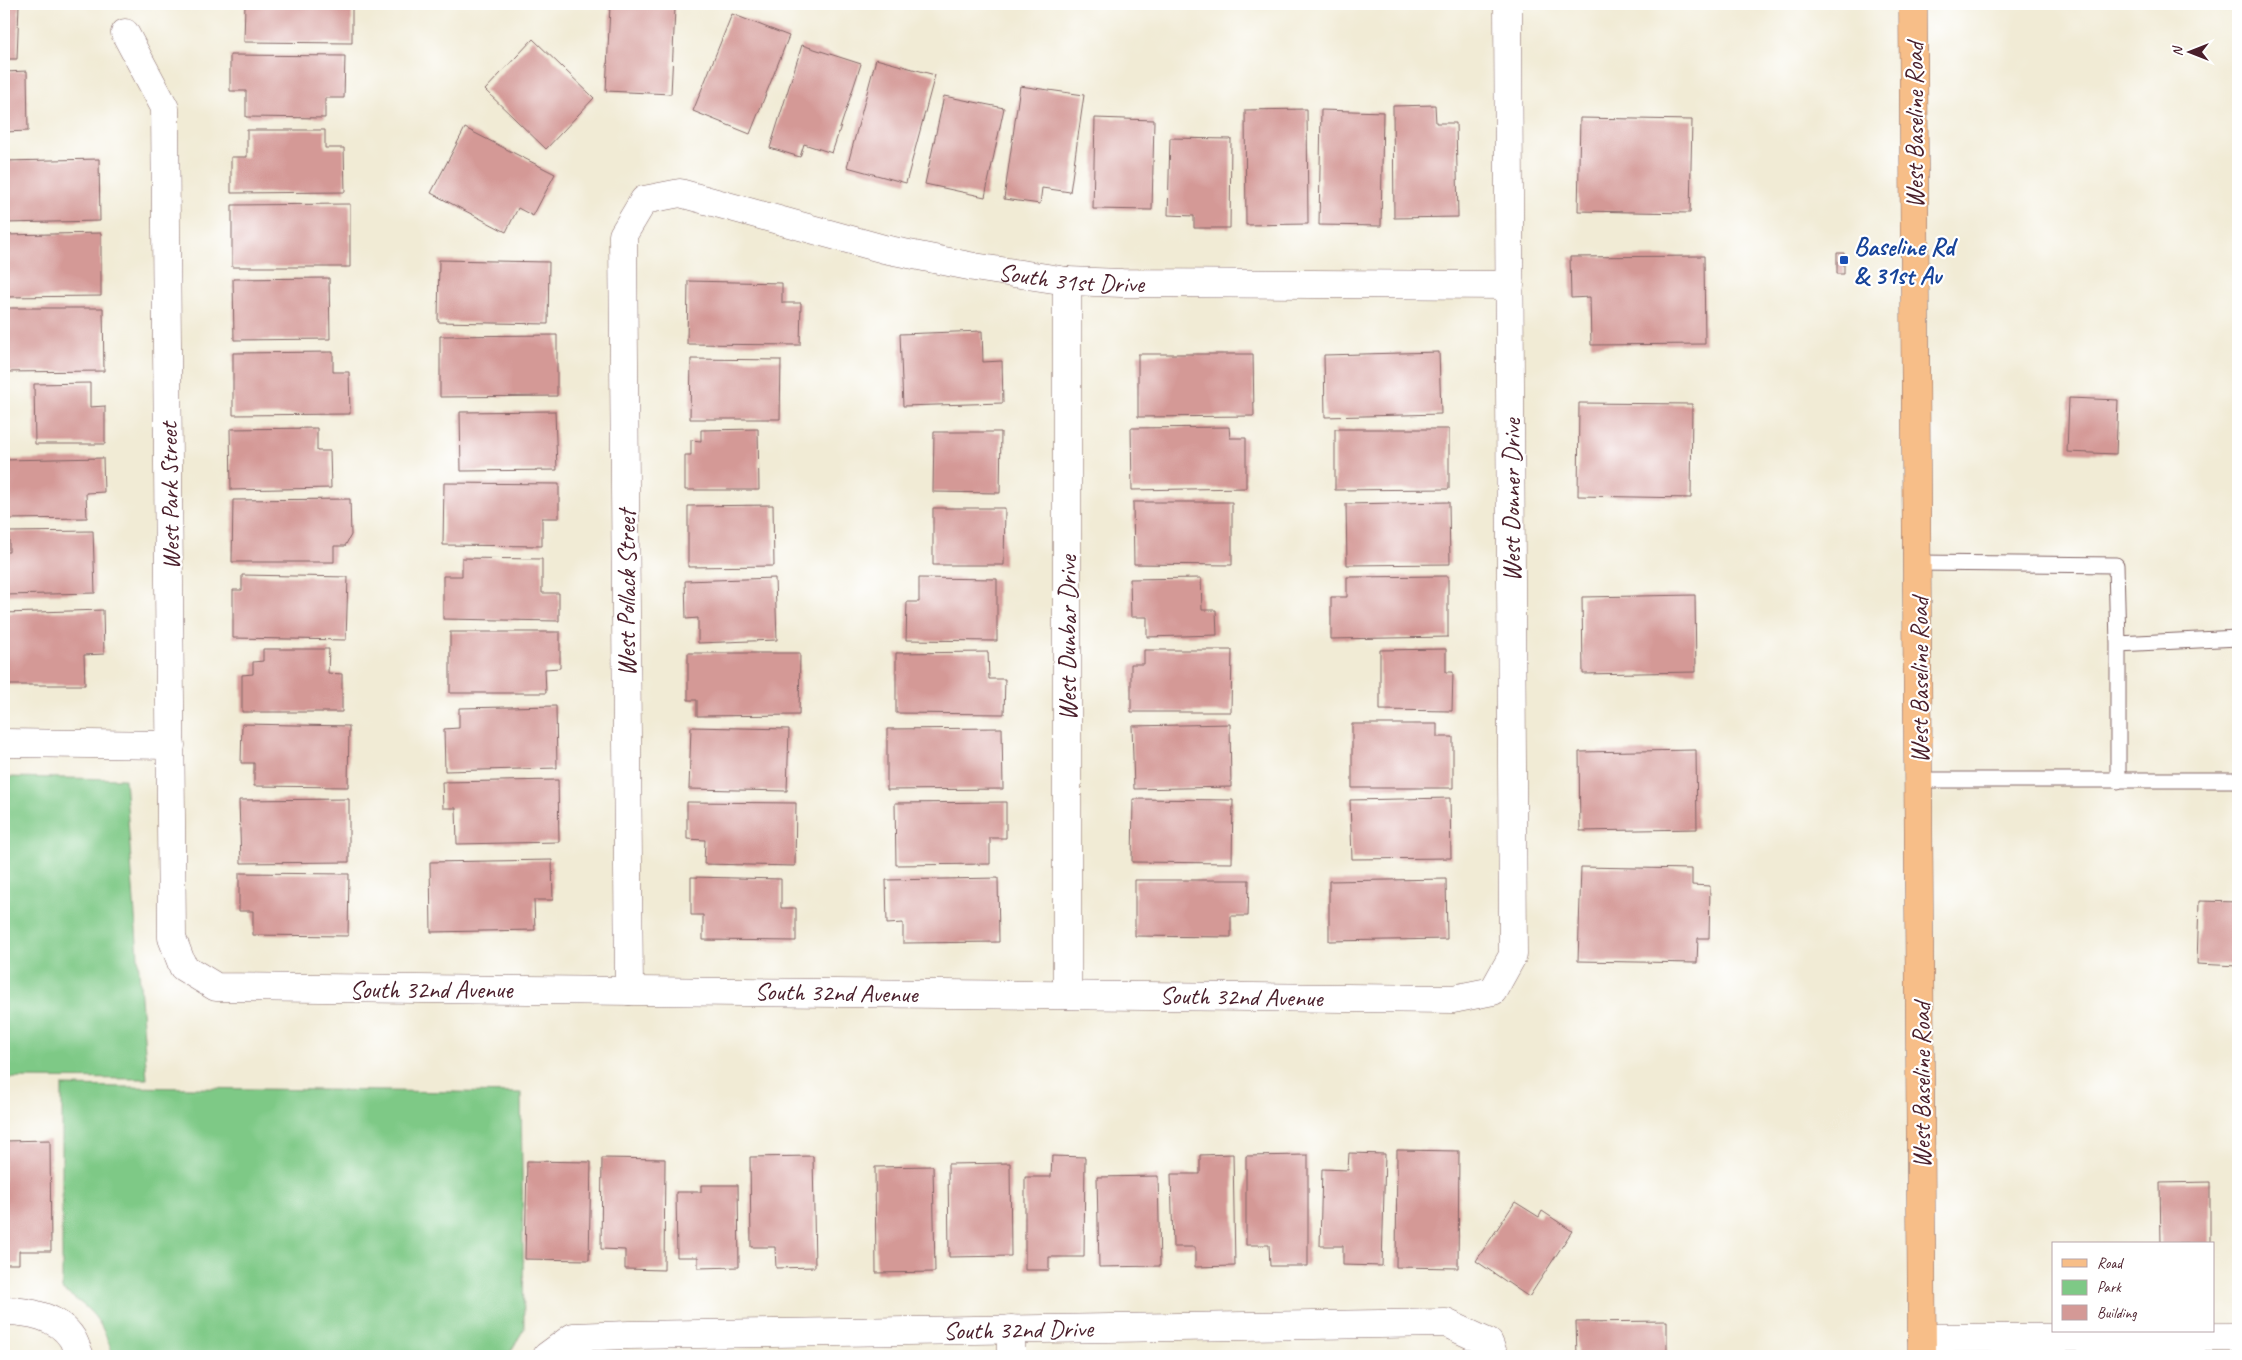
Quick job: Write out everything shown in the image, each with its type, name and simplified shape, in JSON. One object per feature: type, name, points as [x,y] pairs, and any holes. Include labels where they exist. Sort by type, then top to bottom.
[{"type":"main road","name":"West Baseline Road","points":[[1914,4],[1922,1347]]},
{"type":"street","name":"West Donner Drive","points":[[1493,991],[1513,955],[1508,4]]},
{"type":"street","name":"West Park Street","points":[[125,33],[165,108],[172,938],[183,967]]},
{"type":"street","name":"South 31st Drive","points":[[644,200],[680,193],[884,249],[974,267],[1067,281],[1122,283],[1510,285]]},
{"type":"street","name":"West Pollack Street","points":[[629,991],[623,235],[644,200]]},
{"type":"street","name":"West Dunbar Drive","points":[[1067,281],[1067,995]]},
{"type":"street","points":[[4,743],[171,745]]},
{"type":"street","name":"South 32nd Avenue","points":[[183,967],[216,987],[1453,999],[1493,991]]},
{"type":"street","points":[[4,1311],[24,1311],[53,1321],[76,1346]]},
{"type":"street","name":"South 32nd Drive","points":[[547,1355],[573,1337],[1446,1323],[1492,1350]]},
{"type":"street","points":[[1011,1329],[1011,1356]]},
{"type":"street","points":[[1922,1347],[2238,1337]]},
{"type":"lane","points":[[1918,563],[2116,565],[2118,781]]},
{"type":"lane","points":[[2118,644],[2238,638]]},
{"type":"lane","points":[[1920,780],[2238,780]]},
{"type":"green space","points":[[4,777],[125,779],[147,1079],[4,1078]]},
{"type":"green space","points":[[62,1086],[521,1093],[524,1329],[508,1356],[113,1356],[105,1333],[95,1317],[82,1304],[62,1290]]},
{"type":"building","points":[[4,4],[19,4],[17,59],[4,59]]},
{"type":"building","points":[[245,4],[352,4],[352,43],[244,42]]},
{"type":"building","points":[[610,6],[675,9],[671,94],[606,91]]},
{"type":"building","points":[[732,14],[789,36],[750,134],[693,111]]},
{"type":"building","points":[[533,39],[594,98],[546,149],[485,90]]},
{"type":"building","points":[[802,45],[861,64],[832,153],[804,144],[800,157],[770,148]]},
{"type":"building","points":[[230,55],[345,56],[344,98],[325,98],[325,118],[246,117],[246,91],[230,91]]},
{"type":"building","points":[[876,59],[935,75],[906,183],[847,167]]},
{"type":"building","points":[[27,71],[28,131],[4,132],[4,72]]},
{"type":"building","points":[[1020,86],[1084,95],[1070,192],[1042,188],[1040,204],[1004,199]]},
{"type":"building","points":[[944,96],[1004,108],[985,197],[925,184]]},
{"type":"building","points":[[1435,105],[1436,123],[1456,123],[1458,217],[1394,218],[1393,106]]},
{"type":"building","points":[[1307,109],[1308,224],[1246,225],[1245,110]]},
{"type":"building","points":[[1321,110],[1383,112],[1381,226],[1319,225]]},
{"type":"building","points":[[1095,118],[1154,120],[1152,210],[1093,209]]},
{"type":"building","points":[[1580,118],[1692,120],[1690,213],[1578,211]]},
{"type":"building","points":[[465,128],[555,174],[533,216],[518,208],[506,232],[431,193]]},
{"type":"building","points":[[247,130],[325,130],[325,148],[344,148],[345,192],[231,193],[231,157],[247,157]]},
{"type":"building","points":[[1170,138],[1231,139],[1230,228],[1194,228],[1194,216],[1168,215]]},
{"type":"building","points":[[99,159],[100,221],[4,223],[4,161]]},
{"type":"building","points":[[350,204],[350,267],[232,267],[232,205]]},
{"type":"building","points":[[101,233],[101,296],[4,297],[4,235]]},
{"type":"building","points":[[1837,253],[1844,253],[1844,274],[1837,274]]},
{"type":"building","points":[[1704,256],[1705,344],[1591,345],[1590,297],[1571,298],[1570,257]]},
{"type":"building","points":[[439,260],[549,262],[548,324],[438,322]]},
{"type":"building","points":[[329,278],[330,339],[234,340],[233,279]]},
{"type":"building","points":[[688,281],[782,283],[782,303],[801,303],[800,345],[687,344]]},
{"type":"building","points":[[4,308],[103,308],[104,371],[4,372]]},
{"type":"building","points":[[982,331],[983,362],[1002,361],[1003,403],[903,406],[900,334]]},
{"type":"building","points":[[557,335],[557,396],[440,397],[440,336]]},
{"type":"building","points":[[333,352],[333,372],[349,372],[350,414],[233,415],[233,353]]},
{"type":"building","points":[[1439,352],[1441,414],[1325,417],[1324,355]]},
{"type":"building","points":[[1138,354],[1253,354],[1254,416],[1138,417]]},
{"type":"building","points":[[691,359],[781,360],[780,419],[690,419]]},
{"type":"building","points":[[90,383],[90,407],[105,406],[105,444],[35,444],[34,384]]},
{"type":"building","points":[[2069,398],[2118,400],[2116,454],[2067,452]]},
{"type":"building","points":[[1579,403],[1692,404],[1691,498],[1578,496]]},
{"type":"building","points":[[555,411],[557,470],[461,471],[460,412]]},
{"type":"building","points":[[1229,427],[1230,438],[1246,438],[1246,488],[1132,490],[1131,428]]},
{"type":"building","points":[[317,428],[317,451],[330,451],[331,488],[231,490],[230,429]]},
{"type":"building","points":[[758,429],[759,490],[685,490],[685,455],[691,455],[691,440],[701,441],[701,430]]},
{"type":"building","points":[[1335,429],[1449,429],[1449,489],[1335,490]]},
{"type":"building","points":[[934,432],[1001,432],[1000,493],[933,492]]},
{"type":"building","points":[[103,458],[104,492],[86,493],[87,518],[9,519],[8,503],[4,503],[4,460]]},
{"type":"building","points":[[444,483],[559,484],[559,518],[542,518],[542,546],[443,545]]},
{"type":"building","points":[[350,499],[351,535],[345,546],[334,546],[334,562],[232,562],[233,500]]},
{"type":"building","points":[[1133,502],[1232,502],[1232,565],[1134,564]]},
{"type":"building","points":[[1449,502],[1450,564],[1347,565],[1346,504]]},
{"type":"building","points":[[773,505],[774,566],[688,567],[688,506]]},
{"type":"building","points":[[933,508],[1005,508],[1004,565],[933,565]]},
{"type":"building","points":[[93,531],[95,593],[4,595],[4,552],[9,552],[9,532]]},
{"type":"building","points":[[462,558],[542,559],[542,593],[559,593],[559,621],[443,619],[443,576],[462,576]]},
{"type":"building","points":[[242,575],[348,577],[346,640],[233,638],[233,590],[242,590]]},
{"type":"building","points":[[1448,576],[1448,637],[1331,639],[1331,597],[1347,597],[1347,577]]},
{"type":"building","points":[[775,578],[777,640],[698,643],[698,618],[686,619],[685,581]]},
{"type":"building","points":[[919,578],[997,579],[997,641],[906,640],[907,602],[919,602]]},
{"type":"building","points":[[1201,578],[1202,610],[1216,610],[1217,635],[1147,637],[1147,617],[1131,617],[1130,579]]},
{"type":"building","points":[[1695,595],[1696,672],[1583,674],[1582,597]]},
{"type":"building","points":[[103,610],[104,654],[84,655],[85,685],[4,685],[4,613]]},
{"type":"building","points":[[450,632],[560,632],[560,668],[545,669],[546,693],[450,693]]},
{"type":"building","points":[[263,649],[329,649],[328,673],[342,674],[342,712],[242,712],[242,675],[253,674],[253,662],[263,661]]},
{"type":"building","points":[[1446,649],[1446,672],[1453,672],[1452,711],[1380,710],[1380,650]]},
{"type":"building","points":[[1144,650],[1232,650],[1231,712],[1131,712],[1131,664],[1144,664]]},
{"type":"building","points":[[988,652],[989,679],[1005,679],[1004,714],[896,713],[896,653]]},
{"type":"building","points":[[688,653],[800,653],[799,715],[697,716],[697,700],[688,700]]},
{"type":"building","points":[[556,706],[557,768],[445,771],[444,729],[459,728],[459,708]]},
{"type":"building","points":[[242,724],[349,726],[348,787],[254,786],[254,763],[241,763]]},
{"type":"building","points":[[1230,724],[1231,787],[1134,789],[1132,726]]},
{"type":"building","points":[[1352,724],[1437,724],[1437,737],[1453,737],[1453,788],[1352,788]]},
{"type":"building","points":[[691,727],[789,729],[787,791],[689,789]]},
{"type":"building","points":[[1002,728],[1003,789],[887,790],[887,729]]},
{"type":"building","points":[[1696,750],[1697,829],[1580,831],[1579,752]]},
{"type":"building","points":[[558,780],[559,842],[457,844],[456,808],[443,808],[442,782]]},
{"type":"building","points":[[1450,798],[1451,858],[1352,859],[1350,800]]},
{"type":"building","points":[[349,799],[349,862],[241,863],[239,800]]},
{"type":"building","points":[[1133,799],[1233,800],[1232,863],[1132,862]]},
{"type":"building","points":[[687,802],[796,803],[795,866],[704,864],[705,840],[687,839]]},
{"type":"building","points":[[1006,802],[1006,838],[990,838],[990,864],[896,865],[895,803]]},
{"type":"building","points":[[552,860],[553,900],[534,900],[535,930],[431,932],[430,862]]},
{"type":"building","points":[[1581,867],[1692,869],[1692,885],[1710,886],[1709,938],[1698,938],[1697,963],[1578,961]]},
{"type":"building","points":[[239,873],[349,874],[348,936],[253,935],[253,911],[239,911]]},
{"type":"building","points":[[691,877],[781,879],[781,908],[796,908],[796,941],[703,940],[703,915],[691,915]]},
{"type":"building","points":[[998,878],[999,942],[903,943],[903,923],[887,924],[886,880]]},
{"type":"building","points":[[1446,879],[1447,939],[1329,941],[1329,881]]},
{"type":"building","points":[[1135,880],[1249,880],[1248,916],[1231,916],[1231,937],[1135,936]]},
{"type":"building","points":[[2199,901],[2238,902],[2238,966],[2197,964]]},
{"type":"building","points":[[50,1140],[51,1251],[19,1251],[19,1264],[4,1264],[4,1141]]},
{"type":"building","points":[[1397,1150],[1459,1151],[1458,1268],[1396,1267]]},
{"type":"building","points":[[1349,1153],[1385,1154],[1382,1266],[1343,1265],[1343,1246],[1320,1246],[1322,1169],[1348,1170]]},
{"type":"building","points":[[1233,1154],[1235,1266],[1195,1267],[1195,1247],[1173,1247],[1171,1174],[1200,1174],[1200,1155]]},
{"type":"building","points":[[1308,1155],[1308,1266],[1270,1266],[1269,1245],[1246,1245],[1246,1156]]},
{"type":"building","points":[[813,1156],[815,1267],[776,1268],[775,1247],[751,1247],[750,1157]]},
{"type":"building","points":[[1052,1156],[1085,1157],[1084,1257],[1049,1257],[1049,1270],[1025,1270],[1025,1177],[1051,1177]]},
{"type":"building","points":[[602,1158],[665,1159],[664,1270],[625,1269],[625,1250],[601,1249]]},
{"type":"building","points":[[527,1161],[591,1162],[589,1260],[525,1259]]},
{"type":"building","points":[[1010,1163],[1011,1256],[949,1257],[948,1164]]},
{"type":"building","points":[[933,1166],[935,1272],[876,1273],[875,1167]]},
{"type":"building","points":[[1158,1176],[1160,1266],[1099,1267],[1097,1177]]},
{"type":"building","points":[[2210,1182],[2210,1242],[2161,1242],[2160,1183]]},
{"type":"building","points":[[701,1185],[738,1185],[739,1267],[698,1268],[698,1257],[677,1257],[676,1192],[701,1192]]},
{"type":"building","points":[[1515,1202],[1539,1217],[1542,1211],[1572,1231],[1529,1297],[1476,1261]]},
{"type":"building","points":[[1667,1321],[1667,1356],[1577,1356],[1576,1322]]},
{"type":"place","name":"Baseline Rd & 31st Av","points":[[1844,260]]}]
